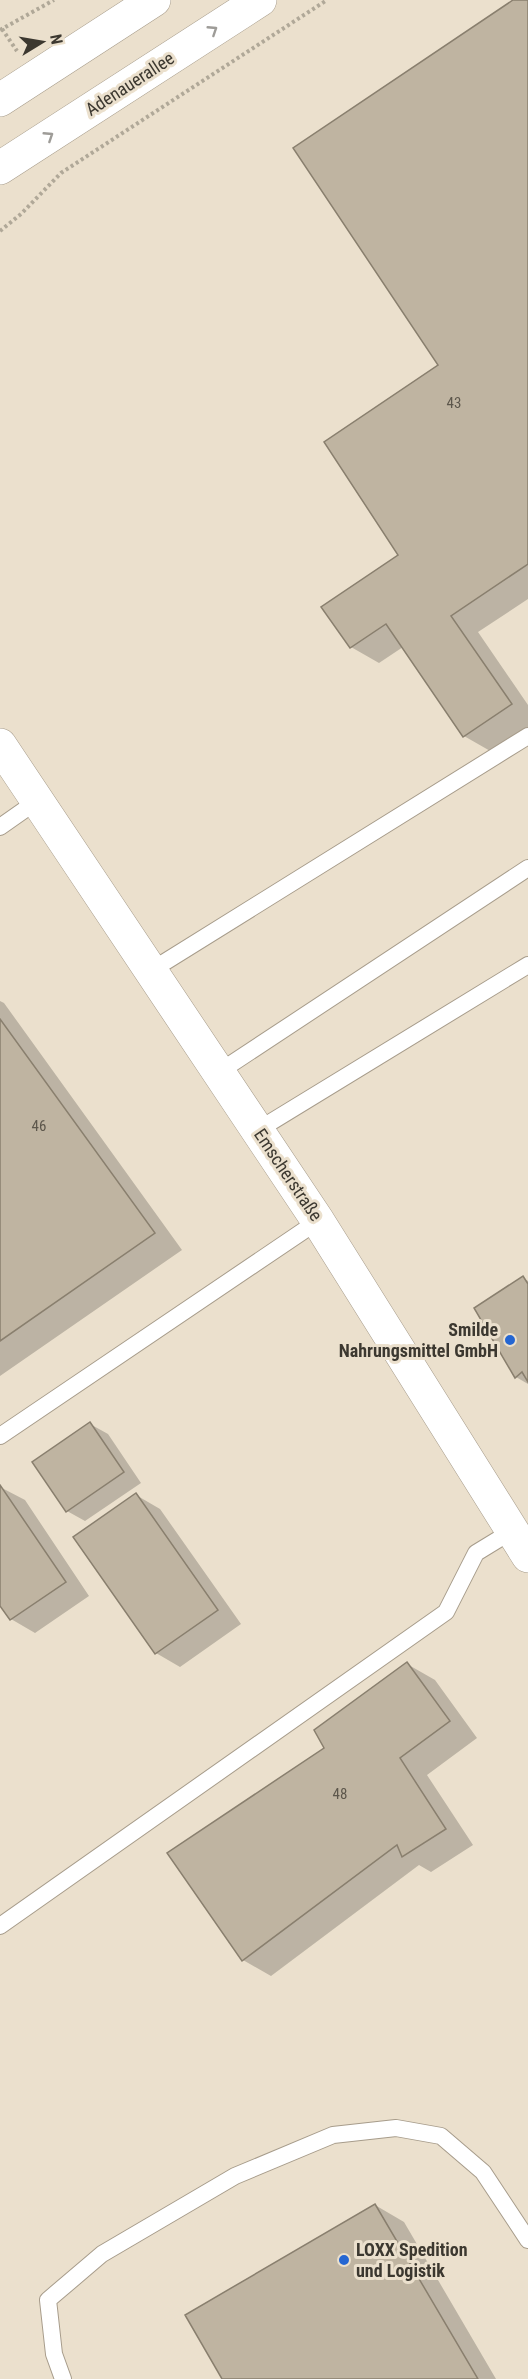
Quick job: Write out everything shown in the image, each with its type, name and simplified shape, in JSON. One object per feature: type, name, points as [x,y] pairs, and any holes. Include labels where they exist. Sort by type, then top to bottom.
[{"type":"street","points":[[0,100],[154,0]]},
{"type":"street","name":"Adenauerallee","points":[[0,168],[260,0]]},
{"type":"street","name":"Emscherstraße","points":[[0,745],[318,1221],[520,1543]]},
{"type":"lane","points":[[152,970],[528,736]]},
{"type":"lane","points":[[0,827],[37,801]]},
{"type":"lane","points":[[219,1072],[528,868]]},
{"type":"lane","points":[[258,1130],[528,965]]},
{"type":"lane","points":[[0,1436],[318,1221]]},
{"type":"lane","points":[[0,1926],[446,1612],[476,1553],[520,1543]]},
{"type":"lane","points":[[63,2379],[54,2354],[48,2300],[102,2254],[235,2176],[333,2135],[396,2128],[441,2136],[483,2172],[528,2240]]},
{"type":"path","points":[[0,30],[54,0]]},
{"type":"path","points":[[0,231],[21,214],[62,173],[327,0]]},
{"type":"building","points":[[513,0],[528,0],[528,564],[451,616],[512,704],[463,737],[386,624],[350,648],[321,607],[398,555],[324,442],[438,365],[293,148]]},
{"type":"building","points":[[0,1019],[155,1233],[0,1341]]},
{"type":"building","name":"Smilde Nahrungsmittel GmbH","points":[[523,1276],[528,1284],[528,1382],[522,1372],[515,1378],[474,1308]]},
{"type":"building","points":[[90,1422],[124,1472],[66,1512],[32,1462]]},
{"type":"building","points":[[0,1485],[66,1582],[10,1620],[0,1606]]},
{"type":"building","points":[[136,1493],[218,1610],[155,1654],[73,1537]]},
{"type":"building","points":[[407,1662],[450,1721],[400,1758],[446,1829],[402,1857],[397,1845],[242,1961],[167,1853],[324,1748],[314,1730]]},
{"type":"building","name":"LOXX Spedition und Logistik","points":[[375,2204],[478,2379],[222,2379],[185,2315]]},
{"type":"place","name":"Smilde Nahrungsmittel GmbH","points":[[510,1340]]},
{"type":"place","name":"LOXX Spedition und Logistik","points":[[344,2260]]}]
